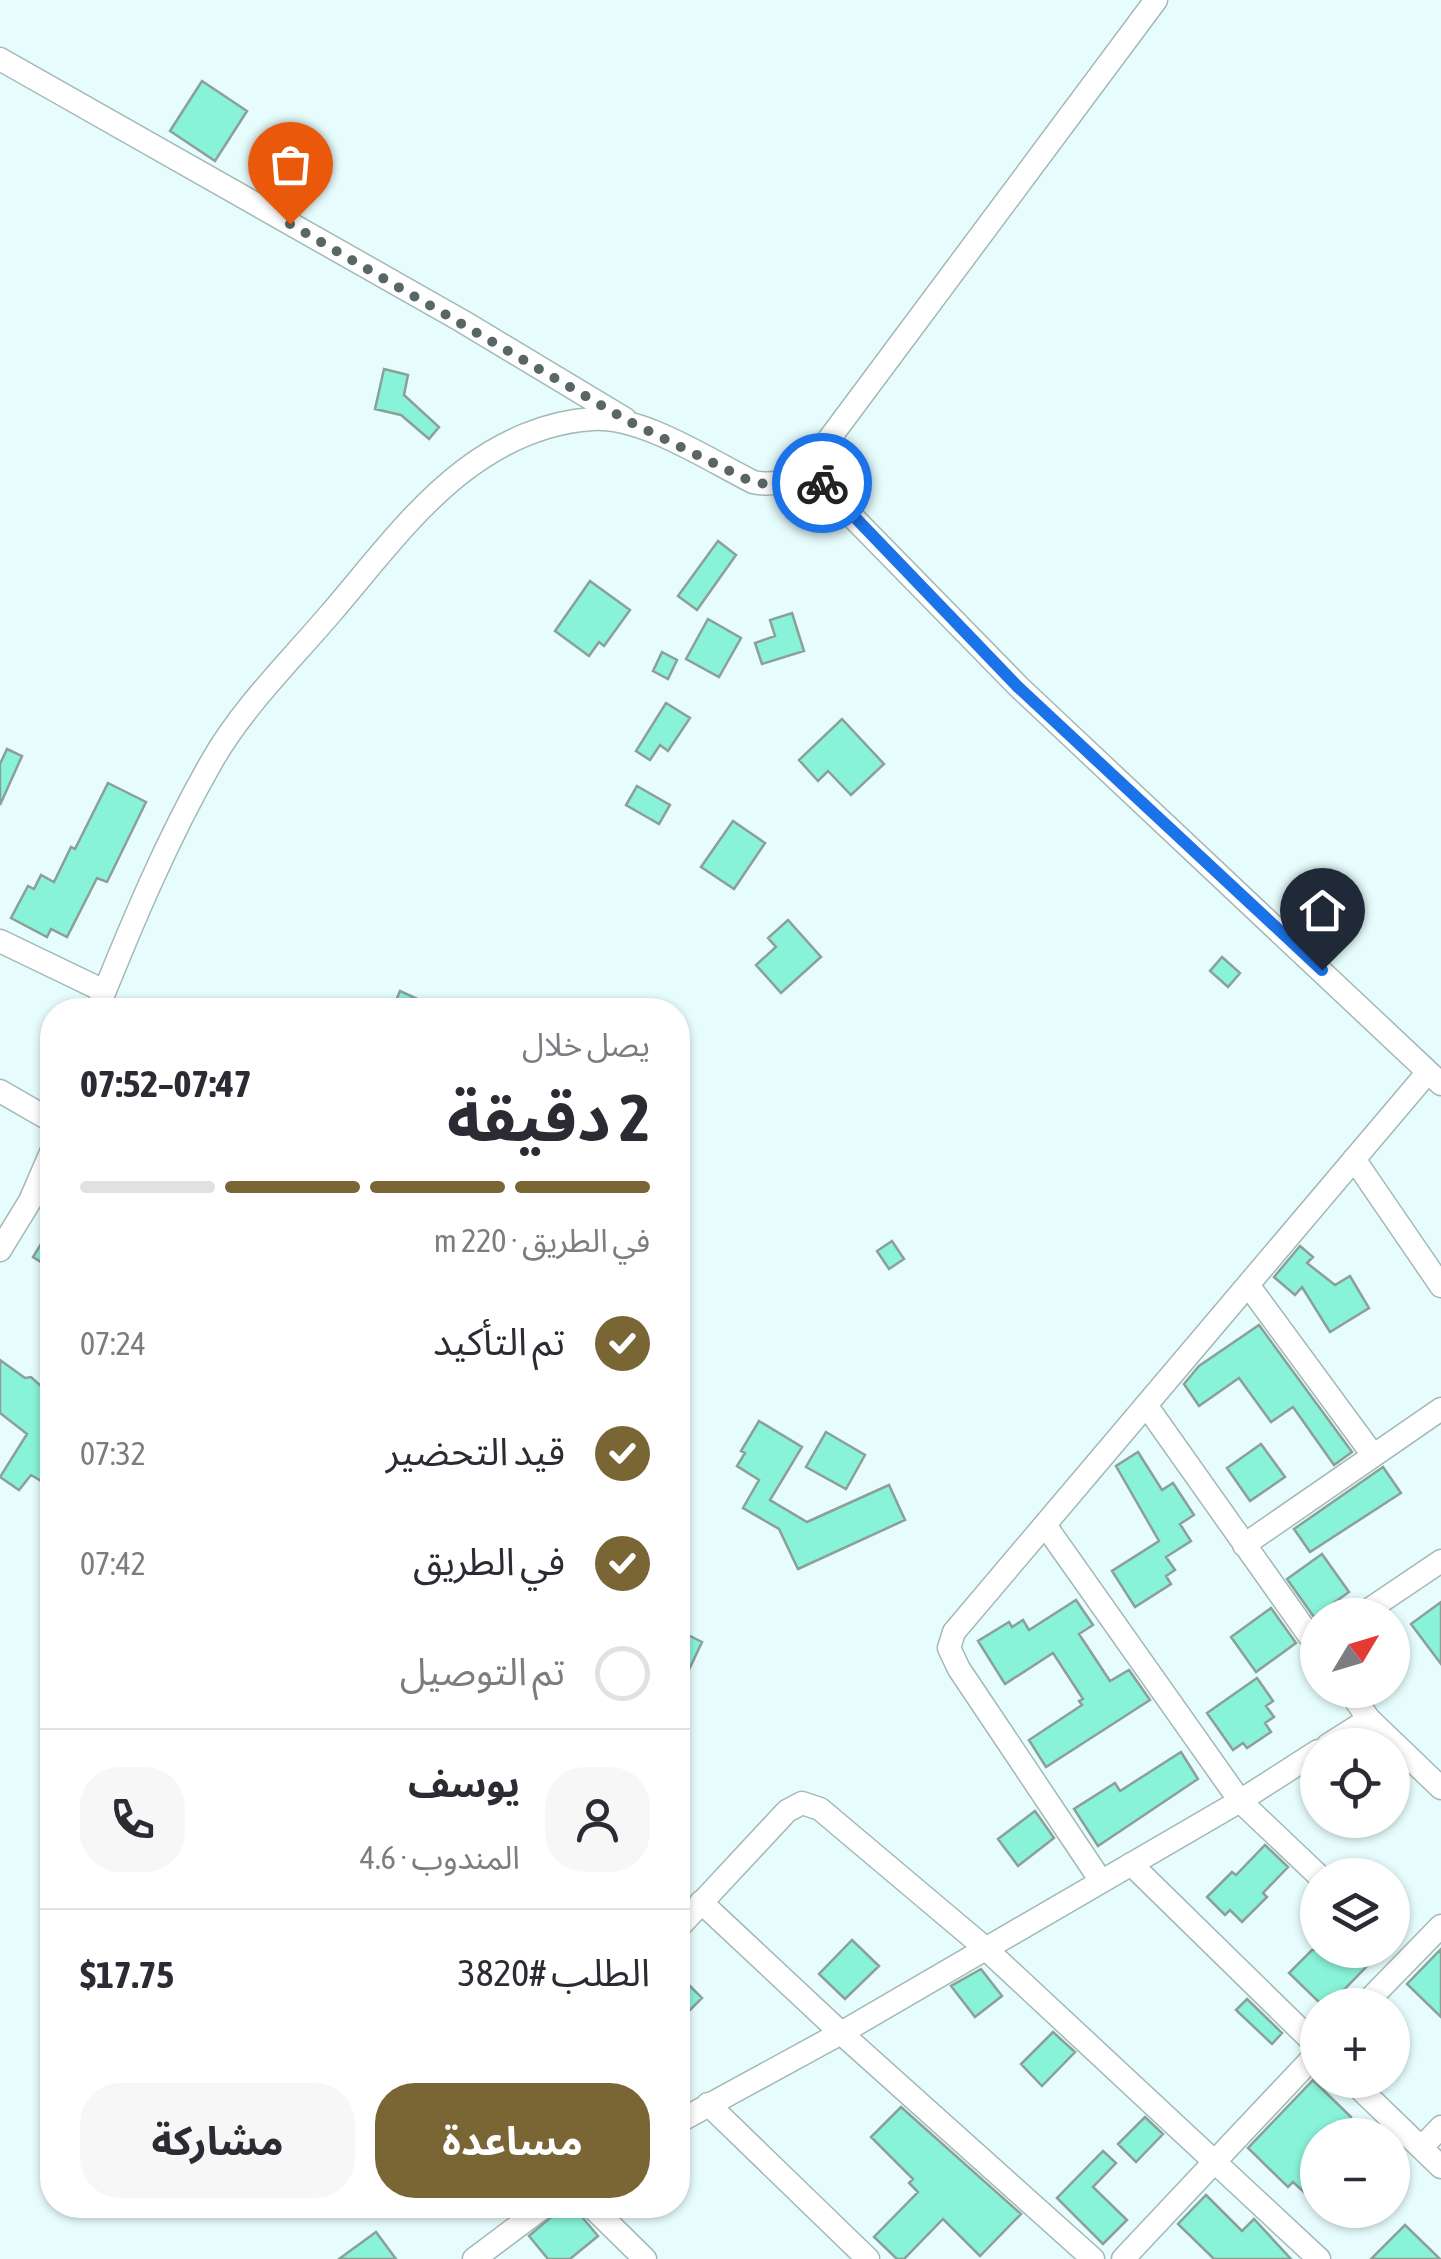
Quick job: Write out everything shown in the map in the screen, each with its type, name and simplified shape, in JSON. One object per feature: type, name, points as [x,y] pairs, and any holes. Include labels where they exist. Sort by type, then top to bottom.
[{"type":"street","points":[[0,58],[462,321],[630,422],[752,482],[772,486],[808,466],[1156,0]]},
{"type":"street","points":[[101,998],[141,903],[214,758],[242,717],[415,516],[464,470],[508,442],[552,426],[592,419],[630,422]]},
{"type":"street","points":[[808,466],[835,499],[1018,687],[1434,1078],[1354,1159],[954,1632],[949,1648],[959,1668],[1101,1881]]},
{"type":"street","points":[[0,942],[95,998]]},
{"type":"street","points":[[0,1091],[40,1114]]},
{"type":"street","points":[[1354,1159],[1441,1286]]},
{"type":"street","points":[[0,1250],[40,1178]]},
{"type":"street","points":[[1248,1284],[1374,1455]]},
{"type":"street","points":[[1146,1405],[1300,1622]]},
{"type":"street","points":[[1244,1545],[1441,1408]]},
{"type":"street","points":[[1045,1526],[1240,1801],[1300,1859]]},
{"type":"street","points":[[1386,1598],[1441,1561]]},
{"type":"street","points":[[1361,1708],[1441,1788]]},
{"type":"street","points":[[1355,1728],[1369,1719]]},
{"type":"street","points":[[690,2109],[840,2033],[1300,1763]]},
{"type":"street","points":[[690,1914],[787,1811],[802,1802],[820,1809],[985,1948],[1318,2259]]},
{"type":"street","points":[[1132,1864],[1300,2032]]},
{"type":"street","points":[[701,1902],[840,2033],[1093,2259]]},
{"type":"street","points":[[1410,1947],[1441,1926]]},
{"type":"street","points":[[1124,2259],[1300,2070]]},
{"type":"street","points":[[1370,2098],[1441,2167]]},
{"type":"street","points":[[690,2111],[868,2259]]},
{"type":"street","points":[[1421,2148],[1441,2127]]},
{"type":"street","points":[[474,2259],[529,2218]]},
{"type":"street","points":[[603,2218],[646,2259]]},
{"type":"building","points":[[202,81],[247,111],[215,161],[170,131]]},
{"type":"building","points":[[384,369],[408,375],[404,395],[439,427],[429,439],[401,415],[375,409]]},
{"type":"building","points":[[718,541],[736,555],[697,610],[678,596]]},
{"type":"building","points":[[590,581],[630,610],[604,646],[599,642],[589,656],[555,631]]},
{"type":"building","points":[[792,613],[804,651],[762,664],[755,643],[775,636],[770,620]]},
{"type":"building","points":[[708,619],[741,638],[719,677],[686,659]]},
{"type":"building","points":[[662,652],[677,660],[668,679],[653,671]]},
{"type":"building","points":[[666,703],[690,718],[668,751],[660,745],[650,760],[636,751]]},
{"type":"building","points":[[842,719],[884,764],[851,795],[828,771],[818,781],[799,760]]},
{"type":"building","points":[[7,749],[22,756],[0,805],[0,764]]},
{"type":"building","points":[[108,783],[146,802],[107,882],[97,878],[67,937],[51,929],[47,937],[11,918],[28,886],[34,889],[41,875],[54,882]]},
{"type":"building","points":[[637,786],[670,805],[659,824],[626,805]]},
{"type":"building","points":[[733,821],[765,843],[734,889],[701,867]]},
{"type":"building","points":[[788,920],[821,957],[781,993],[756,965],[776,947],[768,938]]},
{"type":"building","points":[[1222,957],[1240,973],[1228,987],[1210,971]]},
{"type":"building","points":[[400,991],[415,998],[397,998]]},
{"type":"building","points":[[892,1241],[904,1259],[889,1269],[877,1251]]},
{"type":"building","points":[[1300,1246],[1313,1257],[1307,1263],[1335,1285],[1350,1276],[1369,1308],[1330,1332],[1302,1287],[1295,1295],[1274,1277]]},
{"type":"building","points":[[1259,1325],[1352,1452],[1334,1465],[1293,1407],[1271,1422],[1239,1378],[1199,1406],[1184,1384],[1199,1366]]},
{"type":"building","points":[[0,1360],[40,1385],[40,1480],[31,1475],[19,1490],[0,1477],[27,1434],[0,1413]]},
{"type":"building","points":[[759,1421],[802,1447],[770,1500],[807,1522],[889,1485],[905,1520],[798,1569],[779,1529],[743,1508],[759,1480],[737,1466]]},
{"type":"building","points":[[826,1432],[865,1455],[846,1489],[806,1467]]},
{"type":"building","points":[[1261,1444],[1285,1477],[1250,1501],[1227,1468]]},
{"type":"building","points":[[1138,1452],[1162,1490],[1173,1483],[1194,1515],[1180,1524],[1191,1541],[1166,1557],[1175,1570],[1166,1576],[1171,1584],[1135,1607],[1112,1571],[1159,1541],[1116,1466]]},
{"type":"building","points":[[1383,1467],[1401,1493],[1310,1552],[1294,1529]]},
{"type":"building","points":[[1322,1554],[1349,1592],[1341,1598],[1300,1598],[1287,1579]]},
{"type":"building","points":[[1076,1600],[1093,1625],[1079,1634],[1110,1681],[1129,1670],[1150,1700],[1046,1767],[1029,1740],[1082,1705],[1079,1701],[1083,1699],[1053,1653],[1005,1684],[978,1641],[1009,1622],[1012,1627],[1023,1620],[1029,1630]]},
{"type":"building","points":[[1441,1602],[1441,1664],[1411,1624]]},
{"type":"building","points":[[1271,1608],[1296,1643],[1256,1672],[1231,1637]]},
{"type":"building","points":[[690,1636],[702,1642],[690,1668]]},
{"type":"building","points":[[1257,1678],[1273,1701],[1266,1706],[1274,1717],[1265,1723],[1271,1732],[1247,1748],[1243,1743],[1233,1750],[1207,1713]]},
{"type":"building","points":[[1181,1752],[1198,1779],[1098,1846],[1074,1809],[1115,1783],[1120,1791]]},
{"type":"building","points":[[1035,1811],[1054,1838],[1018,1866],[998,1839]]},
{"type":"building","points":[[1265,1845],[1288,1867],[1263,1893],[1267,1897],[1242,1922],[1230,1910],[1225,1915],[1207,1897]]},
{"type":"building","points":[[852,1940],[879,1966],[845,1999],[819,1974]]},
{"type":"building","points":[[1441,1949],[1441,2017],[1407,1984]]},
{"type":"building","points":[[1300,1962],[1300,1968],[1365,1968],[1346,1988],[1304,1988],[1289,1973]]},
{"type":"building","points":[[981,1969],[1002,1996],[975,2017],[951,1986]]},
{"type":"building","points":[[690,1986],[702,1998],[690,2010]]},
{"type":"building","points":[[1247,1999],[1282,2033],[1272,2044],[1236,2010]]},
{"type":"building","points":[[1053,2032],[1075,2052],[1042,2086],[1021,2064]]},
{"type":"building","points":[[1300,2094],[1300,2098],[1331,2098],[1351,2117],[1300,2118],[1300,2188],[1293,2182],[1288,2187],[1248,2148]]},
{"type":"building","points":[[901,2107],[1021,2214],[980,2256],[943,2219],[904,2259],[897,2259],[874,2237],[918,2192],[909,2183],[913,2179],[871,2137]]},
{"type":"building","points":[[1145,2117],[1163,2134],[1136,2162],[1118,2144]]},
{"type":"building","points":[[1103,2151],[1116,2163],[1093,2187],[1127,2220],[1103,2244],[1057,2198]]},
{"type":"building","points":[[1206,2195],[1242,2231],[1254,2219],[1291,2259],[1214,2259],[1178,2224]]},
{"type":"building","points":[[550,2218],[583,2218],[598,2236],[570,2259],[548,2259],[529,2236]]},
{"type":"building","points":[[1402,2228],[1408,2228],[1440,2259],[1371,2259]]},
{"type":"building","points":[[376,2232],[396,2259],[339,2259]]},
{"type":"way so far","points":[[290,224],[630,422],[752,482],[772,486],[808,466],[822,483]]},
{"type":"route","points":[[822,483],[1018,687],[1322,970]]}]
